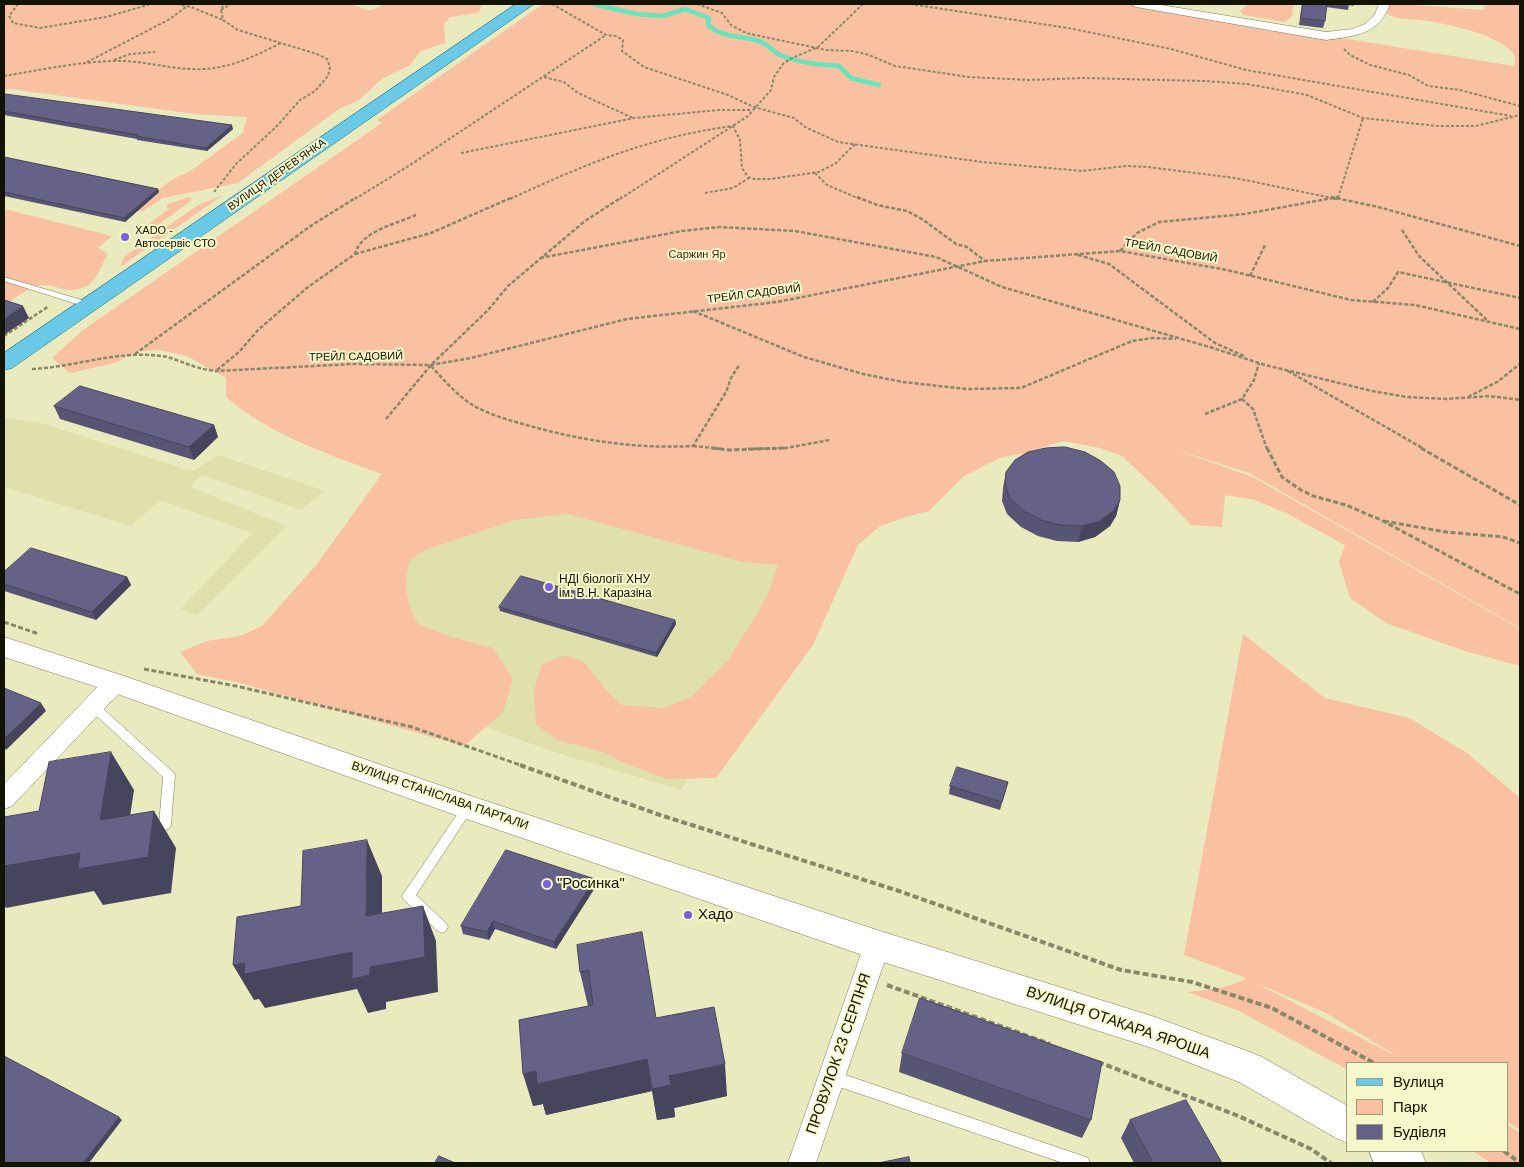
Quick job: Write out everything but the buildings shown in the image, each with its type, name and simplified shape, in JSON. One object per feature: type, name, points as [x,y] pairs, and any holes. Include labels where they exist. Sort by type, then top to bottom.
[{"type":"main road","name":"ВУЛИЦЯ ДЕРЕВ’ЯНКА","points":[[4,364],[526,4]]},
{"type":"street","points":[[1136,4],[1326,36],[1353,32],[1372,25],[1382,15],[1384,4]]},
{"type":"street","name":"ВУЛИЦЯ СТАНІСЛАВА ПАРТАЛИ","points":[[4,647],[126,675],[468,806],[877,945]]},
{"type":"street","points":[[4,799],[93,706],[126,675]]},
{"type":"street","name":"ПРОВУЛОК 23 СЕРПНЯ","points":[[802,1163],[877,945]]},
{"type":"street","name":"ВУЛИЦЯ ОТАКАРА ЯРОША","points":[[877,945],[1152,1032],[1250,1069],[1346,1125]]},
{"type":"street","points":[[1389,1152],[1408,1163]]},
{"type":"lane","points":[[4,279],[89,305]]},
{"type":"lane","points":[[93,706],[168,776],[165,825]]},
{"type":"lane","points":[[442,927],[408,896],[468,806]]},
{"type":"lane","points":[[831,1077],[1083,1163]]},
{"type":"path","points":[[18,4],[9,16],[13,23],[40,28],[106,17],[151,4]]},
{"type":"path","points":[[177,4],[223,20],[238,30],[317,54],[328,59],[330,67],[328,76],[315,91],[300,100],[276,126],[265,134],[236,164],[214,192]]},
{"type":"path","points":[[223,20],[221,10],[224,4]]},
{"type":"path","points":[[221,10],[231,4]]},
{"type":"path","points":[[552,4],[606,35],[616,36],[623,40],[622,51],[644,67],[728,95],[753,108],[794,118],[805,127],[838,142],[982,162],[1082,171],[1126,166],[1148,167],[1235,178],[1378,207],[1520,246]]},
{"type":"path","points":[[697,4],[722,12],[728,16],[731,25],[746,33],[817,48],[853,51],[870,55],[895,66],[969,77],[1028,80],[1083,78],[1205,81],[1247,84],[1307,95],[1363,118],[1437,126],[1476,126],[1520,115]]},
{"type":"path","points":[[386,419],[431,365],[488,310],[508,286],[540,258],[585,221],[748,116],[753,108],[771,90],[770,85],[773,76],[788,60],[803,56],[817,48],[864,4]]},
{"type":"path","points":[[910,4],[1068,28],[1170,50],[1246,70],[1513,116]]},
{"type":"path","points":[[84,63],[170,19],[187,6]]},
{"type":"path","points":[[134,355],[312,225],[407,167],[606,35]]},
{"type":"path","points":[[1326,36],[1338,43],[1350,55],[1363,61],[1409,75],[1428,86],[1460,90],[1520,106]]},
{"type":"path","points":[[4,76],[113,60],[191,69],[225,66],[246,61],[281,43]]},
{"type":"path","points":[[113,60],[130,54],[155,52]]},
{"type":"path","points":[[544,76],[564,82],[578,93],[634,118]]},
{"type":"path","points":[[461,153],[634,118],[753,108]]},
{"type":"path","points":[[1338,198],[1363,118]]},
{"type":"path","points":[[733,126],[742,141],[741,166],[744,174],[749,178]]},
{"type":"path","points":[[216,371],[239,352],[258,330],[308,287],[355,254],[402,244],[442,229],[526,191],[632,148],[703,128],[733,126]]},
{"type":"path","points":[[704,194],[734,188],[749,178],[775,179],[815,173],[824,170],[855,144]]},
{"type":"path","points":[[815,173],[828,185],[848,194],[878,205],[907,211],[956,244],[967,247],[985,261]]},
{"type":"path","points":[[1120,251],[1132,236],[1143,228],[1159,222],[1231,216],[1314,200],[1338,198]]},
{"type":"path","points":[[355,254],[357,246],[365,237],[416,216]]},
{"type":"path","points":[[540,258],[682,231],[719,227],[795,231],[936,257],[1002,287],[1259,363],[1372,391],[1407,397],[1446,399],[1490,396],[1520,400]]},
{"type":"path","points":[[1402,230],[1419,256],[1490,322]]},
{"type":"path","points":[[1250,276],[1266,245]]},
{"type":"path","name":"ТРЕЙЛ САДОВИЙ","points":[[24,370],[58,368],[92,359],[134,355],[162,356],[195,368],[216,371],[353,364],[431,365],[471,358],[627,319],[691,310],[777,302],[985,261],[1120,251],[1227,270],[1323,294],[1372,302],[1415,305],[1520,329]]},
{"type":"path","points":[[1075,254],[1109,264],[1215,343],[1259,363]]},
{"type":"path","points":[[1372,302],[1380,297],[1391,285],[1398,272],[1520,298]]},
{"type":"path","points":[[691,310],[804,357],[855,372],[903,382],[966,389],[1021,388],[1065,368],[1132,342],[1153,338],[1182,340]]},
{"type":"path","points":[[1205,414],[1242,399],[1254,380],[1259,363]]},
{"type":"path","points":[[693,446],[726,392],[731,378],[740,364]]},
{"type":"path","points":[[1467,398],[1497,382],[1520,364]]},
{"type":"path","points":[[431,365],[470,403],[506,419],[563,436],[594,442],[650,448],[693,446],[729,450],[786,448],[830,440]]},
{"type":"path","points":[[1282,368],[1520,505]]},
{"type":"path","points":[[1242,399],[1253,409],[1267,449],[1282,477],[1313,496],[1346,505],[1381,520],[1520,594]]},
{"type":"path","points":[[1381,520],[1446,532],[1502,537],[1520,543]]},
{"type":"path","points":[[4,622],[41,635]]},
{"type":"path","points":[[126,675],[236,686],[412,727],[657,814],[899,891],[1121,970],[1192,982],[1272,1008],[1372,1062]]},
{"type":"path","points":[[1505,1152],[1520,1163]]},
{"type":"shaded area","points":[[4,417],[41,423],[194,471],[218,455],[325,491],[301,510],[202,475],[190,487],[287,526],[197,615],[180,610],[252,533],[160,500],[131,526],[4,487]]},
{"type":"shaded area","name":"НДІ біології ХНУ ім. В.Н. Каразіна","points":[[415,466],[816,551],[681,790],[557,753],[297,659]]},
{"type":"green space","points":[[4,4],[351,4],[370,11],[384,4],[482,5],[478,13],[450,17],[444,24],[445,43],[421,51],[409,66],[383,78],[359,100],[339,109],[238,183],[163,198],[143,211],[137,211],[154,193],[167,183],[189,172],[243,133],[247,117],[195,114],[10,89],[4,90]]},
{"type":"green space","name":"Саржин Яр","points":[[543,4],[1133,4],[1514,66],[1515,59],[1513,54],[1505,46],[1484,35],[1449,25],[1396,18],[1386,13],[1386,9],[1391,5],[1402,4],[1484,10],[1485,4],[1520,4],[1520,628],[1249,473],[1173,449],[1253,477],[1520,629],[1520,666],[1465,651],[1386,623],[1350,598],[1339,562],[1345,545],[1286,513],[1255,500],[1225,495],[1222,527],[1191,525],[1122,456],[1100,448],[1063,441],[1026,453],[999,458],[963,477],[929,511],[880,526],[858,545],[813,645],[716,778],[667,779],[621,762],[606,753],[557,740],[536,724],[534,690],[542,664],[565,655],[584,662],[608,692],[622,705],[664,708],[692,696],[727,662],[767,597],[778,565],[743,562],[568,514],[515,520],[425,550],[410,560],[406,586],[408,600],[418,624],[451,637],[493,648],[513,679],[503,712],[464,746],[240,683],[197,674],[180,652],[207,641],[240,636],[262,626],[317,564],[382,474],[300,442],[261,422],[226,397],[226,378],[187,356],[159,350],[139,351],[115,363],[70,373],[52,358],[83,330],[382,123],[377,120]]},
{"type":"green space","points":[[1251,4],[1293,4],[1292,16],[1285,22],[1243,15],[1240,11]]},
{"type":"green space","points":[[223,195],[120,267],[124,257],[198,205]]},
{"type":"green space","points":[[189,197],[191,201],[155,227],[146,230],[143,228],[169,209],[166,206],[168,204]]},
{"type":"green space","points":[[4,209],[112,236],[98,248],[108,254],[98,274],[90,284],[77,289],[68,290],[45,285],[34,287],[23,292],[4,306]]},
{"type":"green space","points":[[1243,634],[1325,698],[1409,718],[1467,753],[1520,798],[1520,1130],[1509,1123],[1509,1062],[1346,1062],[1346,1069],[1237,1010],[1187,992],[1225,987],[1246,978],[1184,955]],"holes":[[[1256,983],[1326,1013],[1394,1055]]]},
{"type":"green space","points":[[1509,1126],[1520,1133],[1520,1163],[1491,1163],[1474,1152],[1509,1152]]},
{"type":"waterway","points":[[593,4],[637,14],[663,16],[685,9],[709,18],[708,25],[720,33],[759,41],[778,54],[793,59],[808,63],[839,66],[851,78],[879,85]]},
{"type":"place","name":"XADO - Автосервіс СТО","points":[[125,237]]},
{"type":"place","name":"НДІ біології ХНУ ім. В.Н. Каразіна","points":[[549,587]]},
{"type":"place","name":"\"Росинка\"","points":[[547,884]]},
{"type":"place","name":"Хадо","points":[[688,915]]}]
